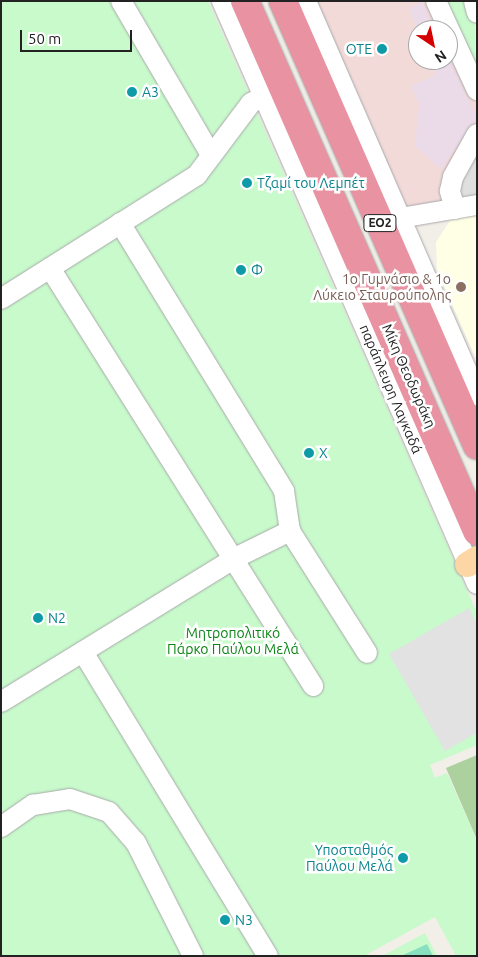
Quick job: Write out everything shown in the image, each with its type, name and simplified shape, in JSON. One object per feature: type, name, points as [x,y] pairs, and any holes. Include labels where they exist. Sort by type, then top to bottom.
[{"type":"highway","name":"Μίκη Θεοδωράκη","points":[[245,1],[273,91],[477,531]]},
{"type":"highway","name":"ΕΟ2","points":[[283,1],[477,445]]},
{"type":"street","points":[[121,1],[211,155]]},
{"type":"street","name":"παράπλευρη Λαγκαδά","points":[[222,1],[273,91],[474,573]]},
{"type":"street","points":[[306,1],[477,395]]},
{"type":"street","points":[[436,1],[477,90]]},
{"type":"street","points":[[474,1],[477,13]]},
{"type":"street","points":[[1,299],[197,175],[211,155],[273,91]]},
{"type":"street","points":[[455,209],[450,191],[453,176],[477,134]]},
{"type":"street","points":[[400,218],[477,205]]},
{"type":"street","points":[[120,223],[284,491],[290,531],[368,653]]},
{"type":"street","points":[[50,268],[313,686]]},
{"type":"street","points":[[1,702],[233,559],[290,531]]},
{"type":"street","points":[[82,652],[268,956]]},
{"type":"street","points":[[1,826],[33,805],[70,798],[108,812],[152,872],[179,934],[193,956]]},
{"type":"street","points":[[175,956],[179,934]]},
{"type":"shaded area","points":[[317,1],[430,1],[439,20],[408,20],[408,70],[458,70],[458,63],[477,104],[477,126],[439,190],[441,208],[409,212]]},
{"type":"shaded area","points":[[422,2],[430,20],[414,20],[409,9]]},
{"type":"shaded area","points":[[434,70],[454,70],[477,118],[441,169],[415,146],[419,103],[411,86],[436,75]]},
{"type":"shaded area","points":[[477,126],[477,205],[441,208],[439,191]]},
{"type":"shaded area","name":"1ο Γυμνάσιο & 1ο Λύκειο Σταυρούπολης","points":[[477,212],[477,361],[437,270],[436,242],[453,216]]},
{"type":"shaded area","points":[[469,608],[477,624],[477,733],[445,751],[389,654]]},
{"type":"green space","name":"Μητροπολιτικό Πάρκο Παύλου Μελά","points":[[1,1],[208,1],[477,613],[477,745],[430,765],[435,778],[447,773],[477,840],[477,956],[456,956],[435,917],[364,956],[1,956]]},
{"type":"green space","points":[[436,1],[474,1],[477,90],[458,49],[458,20],[445,20]]},
{"type":"green space","points":[[477,755],[477,840],[446,768]]},
{"type":"green space","points":[[425,933],[437,956],[382,956]]},
{"type":"green space","points":[[427,944],[433,956],[401,956]]},
{"type":"place","name":"ΟΤΕ","points":[[382,49]]},
{"type":"place","name":"Α3","points":[[132,92]]},
{"type":"place","name":"Τζαμί του Λεμπέτ","points":[[247,183]]},
{"type":"place","name":"Φ","points":[[241,270]]},
{"type":"place","name":"1ο Γυμνάσιο & 1ο Λύκειο Σταυρούπολης","points":[[461,287]]},
{"type":"place","name":"Χ","points":[[309,453]]},
{"type":"place","name":"Ν2","points":[[38,618]]},
{"type":"place","name":"Υποσταθμός Παύλου Μελά","points":[[403,858]]},
{"type":"place","name":"Ν3","points":[[225,920]]}]
